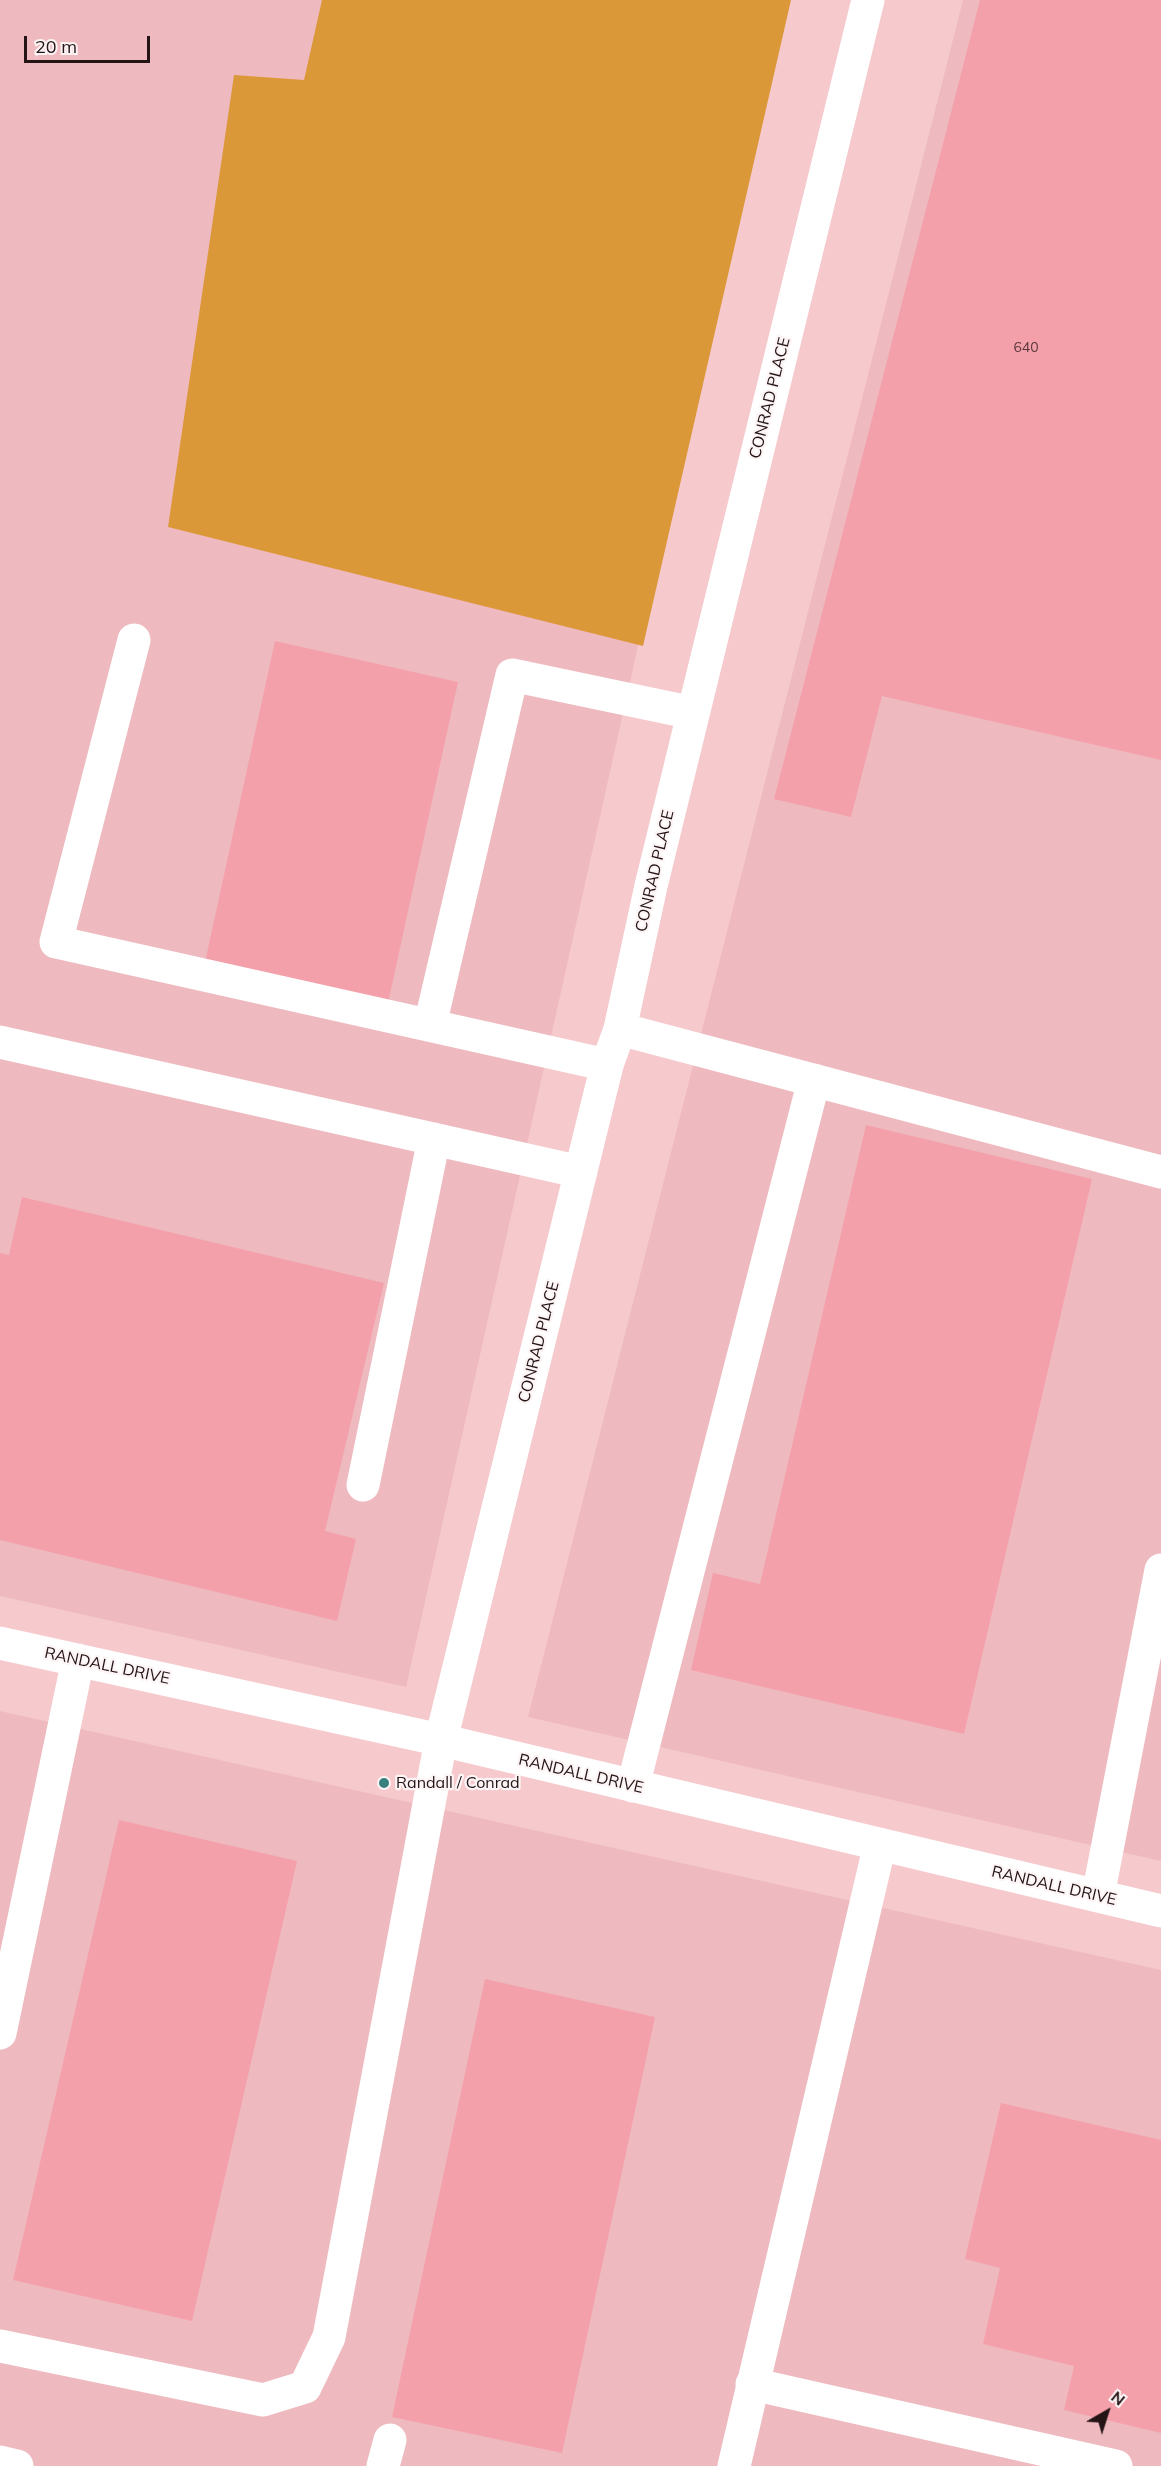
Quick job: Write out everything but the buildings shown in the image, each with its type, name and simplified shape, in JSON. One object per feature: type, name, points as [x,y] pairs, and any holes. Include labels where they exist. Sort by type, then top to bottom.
[{"type":"street","name":"CONRAD PLACE","points":[[0,2346],[263,2400],[305,2387],[329,2337],[441,1740],[607,1065],[620,1029],[651,886],[868,0]]},
{"type":"street","points":[[134,640],[56,942],[607,1065]]},
{"type":"street","points":[[430,1025],[512,675],[693,713]]},
{"type":"street","points":[[620,1029],[1161,1172]]},
{"type":"street","points":[[0,1042],[581,1172]]},
{"type":"street","points":[[633,1786],[814,1080]]},
{"type":"street","points":[[363,1485],[434,1139]]},
{"type":"street","points":[[1098,1896],[1161,1570]]},
{"type":"street","name":"RANDALL DRIVE","points":[[0,1643],[441,1740],[1161,1911]]},
{"type":"street","points":[[0,2033],[78,1660]]},
{"type":"street","points":[[734,2466],[880,1844]]},
{"type":"street","points":[[752,2384],[1116,2466]]},
{"type":"street","points":[[0,2462],[17,2466]]},
{"type":"shaded area","points":[[0,0],[782,0],[406,1687],[0,1596]]},
{"type":"shaded area","points":[[322,0],[791,0],[643,646],[168,527],[234,75],[304,80]]},
{"type":"shaded area","points":[[963,0],[1161,0],[1161,1861],[528,1717]]},
{"type":"shaded area","points":[[0,1711],[1161,1970],[1161,2466],[0,2466]]},
{"type":"place","name":"Randall / Conrad","points":[[384,1783]]}]
